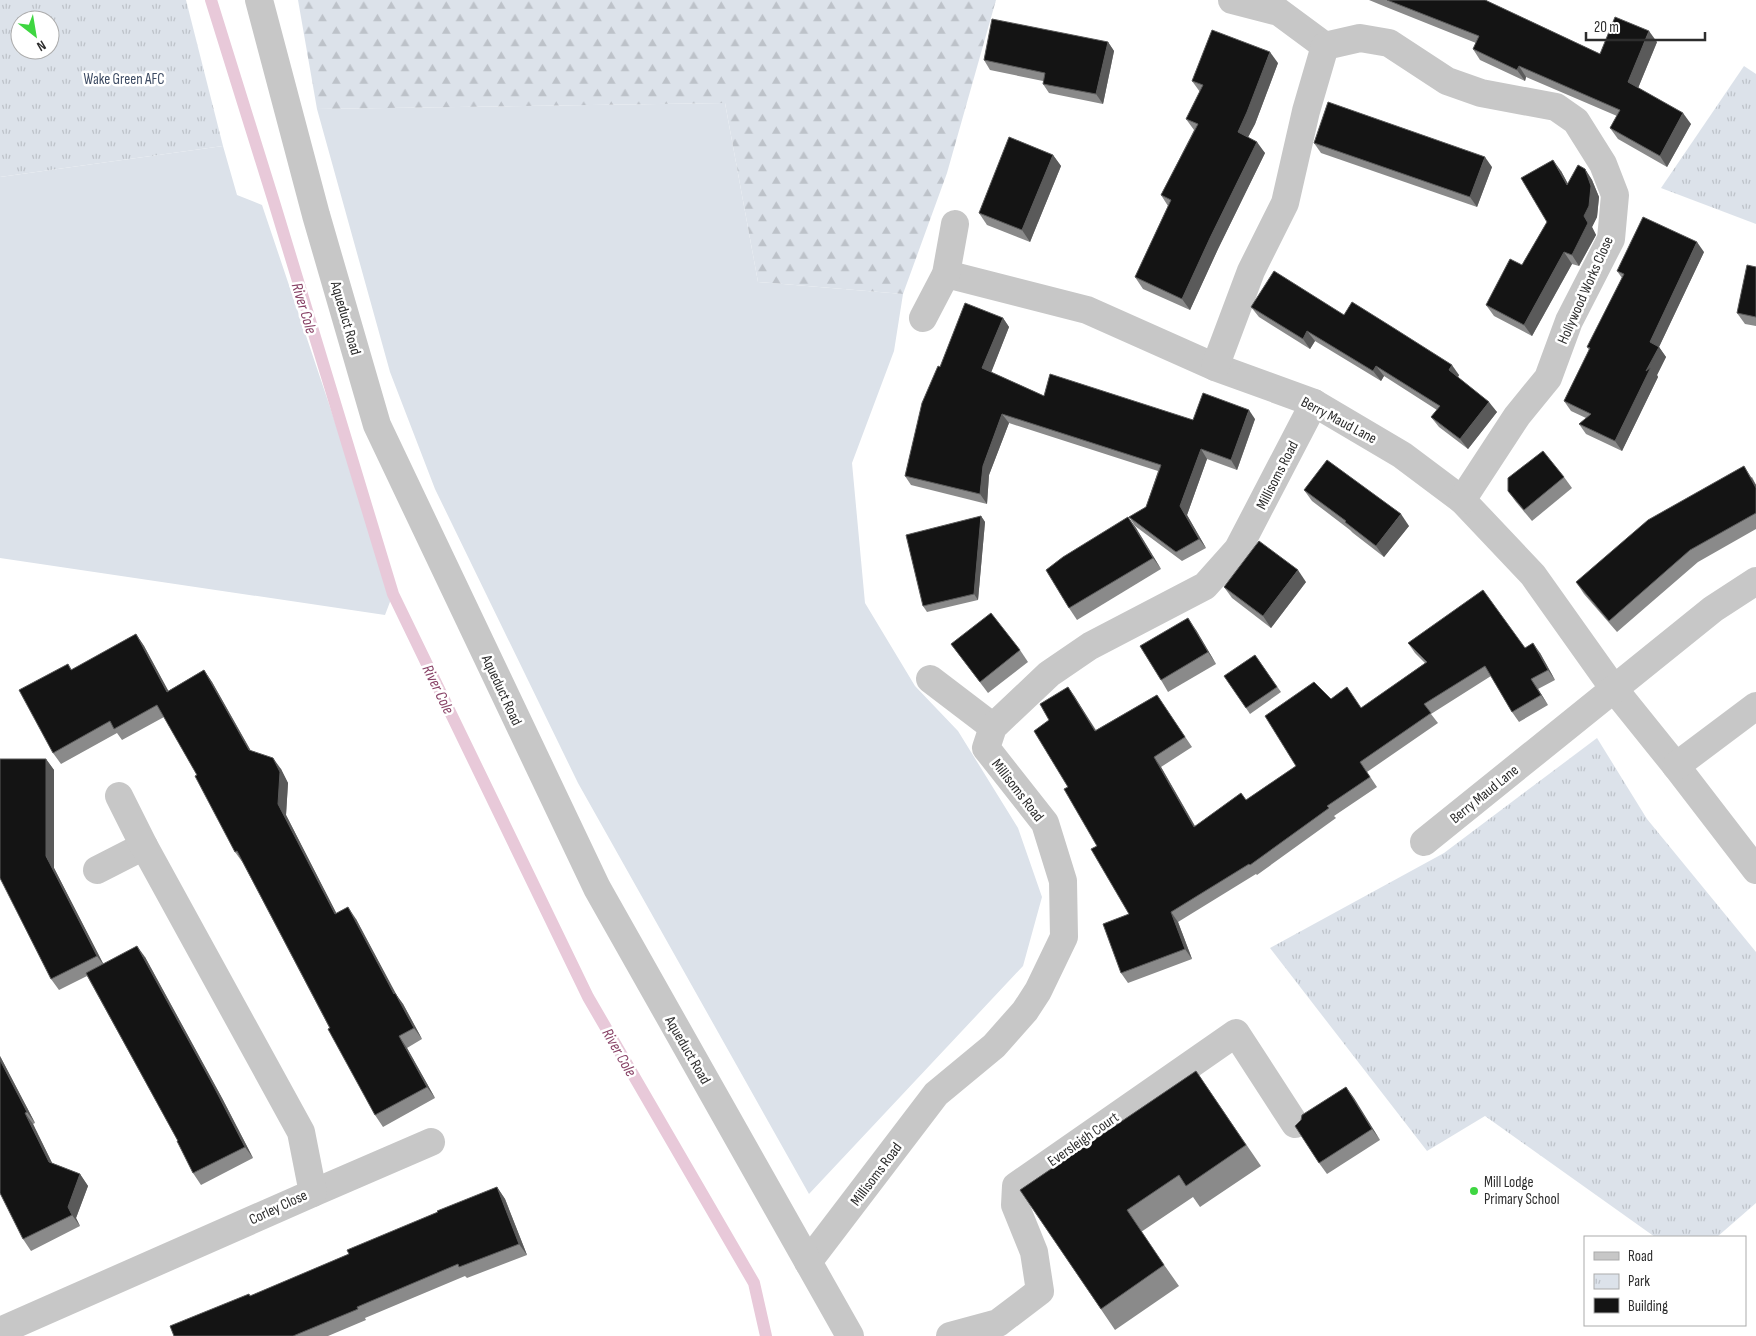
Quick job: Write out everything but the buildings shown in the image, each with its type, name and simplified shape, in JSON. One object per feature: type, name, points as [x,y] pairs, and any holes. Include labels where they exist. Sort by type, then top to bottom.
[{"type":"street","name":"Aqueduct Road","points":[[260,0],[316,215],[377,426],[596,888],[850,1336]]},
{"type":"street","points":[[1215,367],[1251,271],[1285,203],[1306,111],[1325,46],[1279,12],[1232,0]]},
{"type":"street","name":"Hollywood Works Close","points":[[1325,46],[1360,38],[1389,43],[1447,81],[1481,93],[1556,107],[1576,121],[1603,164],[1614,195],[1611,238],[1569,321],[1548,378],[1517,416],[1462,500]]},
{"type":"street","points":[[923,318],[946,274],[955,224]]},
{"type":"street","name":"Berry Maud Lane","points":[[946,274],[1087,310],[1215,367],[1314,403],[1402,455],[1462,500],[1533,575],[1614,689],[1756,870]]},
{"type":"street","name":"Millisoms Road","points":[[808,1262],[936,1094],[994,1046],[1025,1011],[1038,991],[1064,937],[1063,881],[1045,823],[986,748],[993,727],[1049,674],[1090,646],[1205,586],[1238,549],[1314,403]]},
{"type":"street","name":"Berry Maud Lane","points":[[1424,842],[1713,609],[1756,581]]},
{"type":"street","points":[[930,679],[993,727]]},
{"type":"street","points":[[1676,766],[1756,706]]},
{"type":"street","name":"Corley Close","points":[[0,1331],[312,1193],[301,1132],[144,846],[119,796]]},
{"type":"street","points":[[97,870],[144,846]]},
{"type":"street","name":"Eversleigh Court","points":[[950,1336],[998,1323],[1040,1291],[1034,1252],[1015,1205],[1016,1186],[1236,1033],[1295,1124]]},
{"type":"street","points":[[312,1193],[430,1142]]},
{"type":"green space","name":"Wake Green AFC","points":[[0,0],[186,0],[223,146],[0,177]]},
{"type":"green space","points":[[298,0],[996,0],[947,173],[903,294],[758,282],[725,103],[317,109]]},
{"type":"green space","points":[[1744,66],[1756,74],[1756,224],[1661,188]]},
{"type":"green space","points":[[725,103],[758,282],[903,294],[894,351],[852,463],[865,603],[915,686],[958,731],[1018,828],[1042,897],[1023,966],[809,1194],[578,783],[435,489],[390,372],[317,109]]},
{"type":"green space","points":[[223,146],[237,195],[262,205],[393,594],[385,615],[0,558],[0,177]]},
{"type":"green space","points":[[1597,738],[1647,819],[1756,952],[1756,1203],[1718,1236],[1654,1236],[1485,1116],[1427,1151],[1270,948],[1444,853]]},
{"type":"waterway","name":"River Cole","points":[[211,0],[393,594],[588,997],[754,1283],[766,1336]]},
{"type":"place","name":"Mill Lodge Primary School","points":[[1474,1191]]}]
